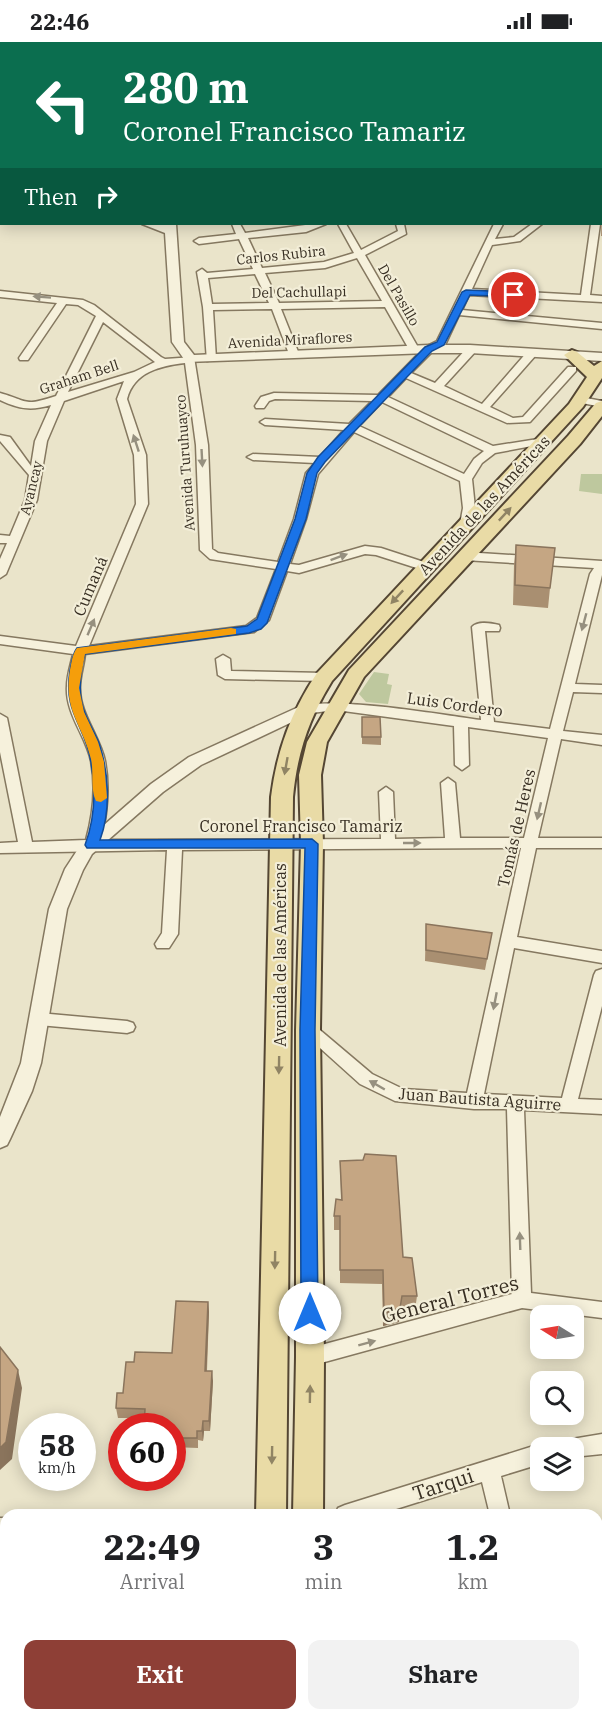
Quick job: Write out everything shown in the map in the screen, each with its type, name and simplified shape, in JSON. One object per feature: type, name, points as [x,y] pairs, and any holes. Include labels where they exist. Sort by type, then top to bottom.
[{"type":"main road","points":[[572,362],[585,364],[598,372]]},
{"type":"main road","name":"Avenida de las Américas","points":[[271,1509],[281,843],[284,770],[291,740],[303,710],[324,677],[544,441],[580,400],[598,372]]},
{"type":"main road","name":"Avenida de las Américas","points":[[308,1509],[310,1358],[308,1030],[312,844],[310,775],[313,756],[317,742],[356,674],[464,555],[574,440],[602,405]]},
{"type":"street","points":[[237,225],[275,305],[294,354]]},
{"type":"street","points":[[199,241],[306,229],[318,225]]},
{"type":"street","name":"Del Pasillo","points":[[343,225],[390,303],[414,349]]},
{"type":"street","name":"Del Pasillo","points":[[360,254],[403,232],[400,225]]},
{"type":"street","points":[[0,640],[81,651],[249,630],[257,626],[263,620],[300,519],[312,473],[352,427],[429,349],[441,344],[498,225]]},
{"type":"street","points":[[489,243],[517,239],[536,225]]},
{"type":"street","name":"Avenida Turuhuayco","points":[[170,227],[177,342],[190,358],[202,445],[206,550],[214,556],[299,569],[355,551],[365,550],[377,551],[426,567]]},
{"type":"street","points":[[585,298],[598,239]]},
{"type":"street","name":"Carlos Rubira","points":[[208,307],[203,274],[325,265],[360,254]]},
{"type":"street","points":[[466,292],[602,299]]},
{"type":"street","points":[[0,294],[80,302],[90,307],[156,359],[164,362]]},
{"type":"street","points":[[24,358],[64,299]]},
{"type":"street","name":"Del Cachullapi","points":[[208,307],[390,303]]},
{"type":"street","points":[[208,307],[211,359]]},
{"type":"street","points":[[456,312],[602,326]]},
{"type":"street","name":"Ayancay","points":[[0,574],[31,500],[41,441],[58,401],[100,317]]},
{"type":"street","name":"Avenida Miraflores","points":[[164,362],[190,358],[211,359],[414,349],[472,349],[532,353],[572,362],[602,357]]},
{"type":"street","points":[[437,387],[472,349]]},
{"type":"street","points":[[484,408],[532,353]]},
{"type":"street","points":[[133,375],[164,362]]},
{"type":"street","points":[[405,374],[511,421],[526,420],[572,362]]},
{"type":"street","name":"Graham Bell","points":[[0,396],[29,407],[58,401],[133,375]]},
{"type":"street","name":"Cumaná","points":[[92,845],[97,830],[101,798],[98,762],[92,742],[78,712],[73,688],[79,654],[142,504],[140,455],[122,399],[125,387],[133,375]]},
{"type":"street","points":[[260,406],[265,399],[274,396],[382,398],[492,450]]},
{"type":"street","points":[[580,400],[602,405]]},
{"type":"street","points":[[265,422],[352,427],[466,479]]},
{"type":"street","points":[[0,438],[6,439],[26,467],[36,475]]},
{"type":"street","points":[[466,524],[469,508],[466,479],[478,461],[492,450],[544,441]]},
{"type":"street","points":[[253,457],[321,460]]},
{"type":"street","points":[[0,539],[16,540]]},
{"type":"street","points":[[464,555],[602,566]]},
{"type":"street","name":"Tomás de Heres","points":[[474,1102],[507,940],[566,688],[596,574],[602,566]]},
{"type":"street","points":[[488,725],[478,627],[494,628]]},
{"type":"street","points":[[223,659],[225,675],[324,677]]},
{"type":"street","points":[[566,688],[602,689]]},
{"type":"street","name":"Luis Cordero","points":[[303,710],[336,706],[602,740]]},
{"type":"street","points":[[0,1139],[22,1091],[31,1064],[58,909],[74,869],[92,845],[156,788],[195,761],[303,710]]},
{"type":"street","points":[[0,718],[2,741],[26,846]]},
{"type":"street","points":[[461,722],[462,765]]},
{"type":"street","points":[[448,783],[453,843]]},
{"type":"street","points":[[386,792],[388,843]]},
{"type":"street","name":"Coronel Francisco Tamariz","points":[[0,848],[281,843],[602,843]]},
{"type":"street","points":[[163,944],[170,934],[175,845]]},
{"type":"street","points":[[507,940],[602,957]]},
{"type":"street","points":[[568,1106],[602,975]]},
{"type":"street","points":[[39,1019],[127,1027]]},
{"type":"street","name":"Juan Bautista Aguirre","points":[[308,1030],[366,1079],[390,1093],[415,1098],[474,1102],[602,1107]]},
{"type":"street","points":[[515,1104],[522,1300]]},
{"type":"street","name":"General Torres","points":[[310,1358],[522,1300],[602,1311]]},
{"type":"street","points":[[584,1446],[602,1444]]},
{"type":"street","name":"Tarqui","points":[[364,1509],[530,1457]]},
{"type":"street","points":[[489,1469],[499,1509]]},
{"type":"green space","points":[[581,474],[602,474],[602,494],[579,491]]},
{"type":"green space","points":[[374,672],[389,674],[387,684],[392,685],[388,704],[366,702],[359,694]]},
{"type":"building","points":[[516,545],[555,548],[550,588],[515,585]]},
{"type":"building","points":[[362,717],[380,717],[381,737],[362,737]]},
{"type":"building","points":[[426,924],[492,933],[487,959],[426,950]]},
{"type":"building","points":[[365,1154],[396,1156],[403,1257],[412,1258],[417,1296],[402,1296],[400,1308],[384,1313],[383,1270],[340,1270],[340,1216],[334,1216],[336,1199],[342,1200],[340,1161],[363,1160]]},
{"type":"building","points":[[176,1301],[208,1302],[205,1371],[212,1371],[209,1421],[203,1421],[202,1431],[197,1431],[197,1438],[186,1438],[186,1413],[145,1413],[145,1409],[116,1408],[117,1393],[123,1393],[126,1362],[134,1362],[135,1352],[172,1353]]},
{"type":"building","points":[[0,1347],[18,1370],[6,1442],[0,1448]]},
{"type":"slow traffic","points":[[101,798],[98,762],[92,742],[78,712],[73,688],[81,651],[231,632]]},
{"type":"route","points":[[310,1313],[308,1030],[312,844],[92,845],[97,830],[101,798],[98,762],[92,742],[78,712],[73,688],[79,654],[81,651],[249,630],[257,626],[263,620],[300,519],[312,473],[321,460],[429,349],[441,344],[466,292],[514,295]]}]
